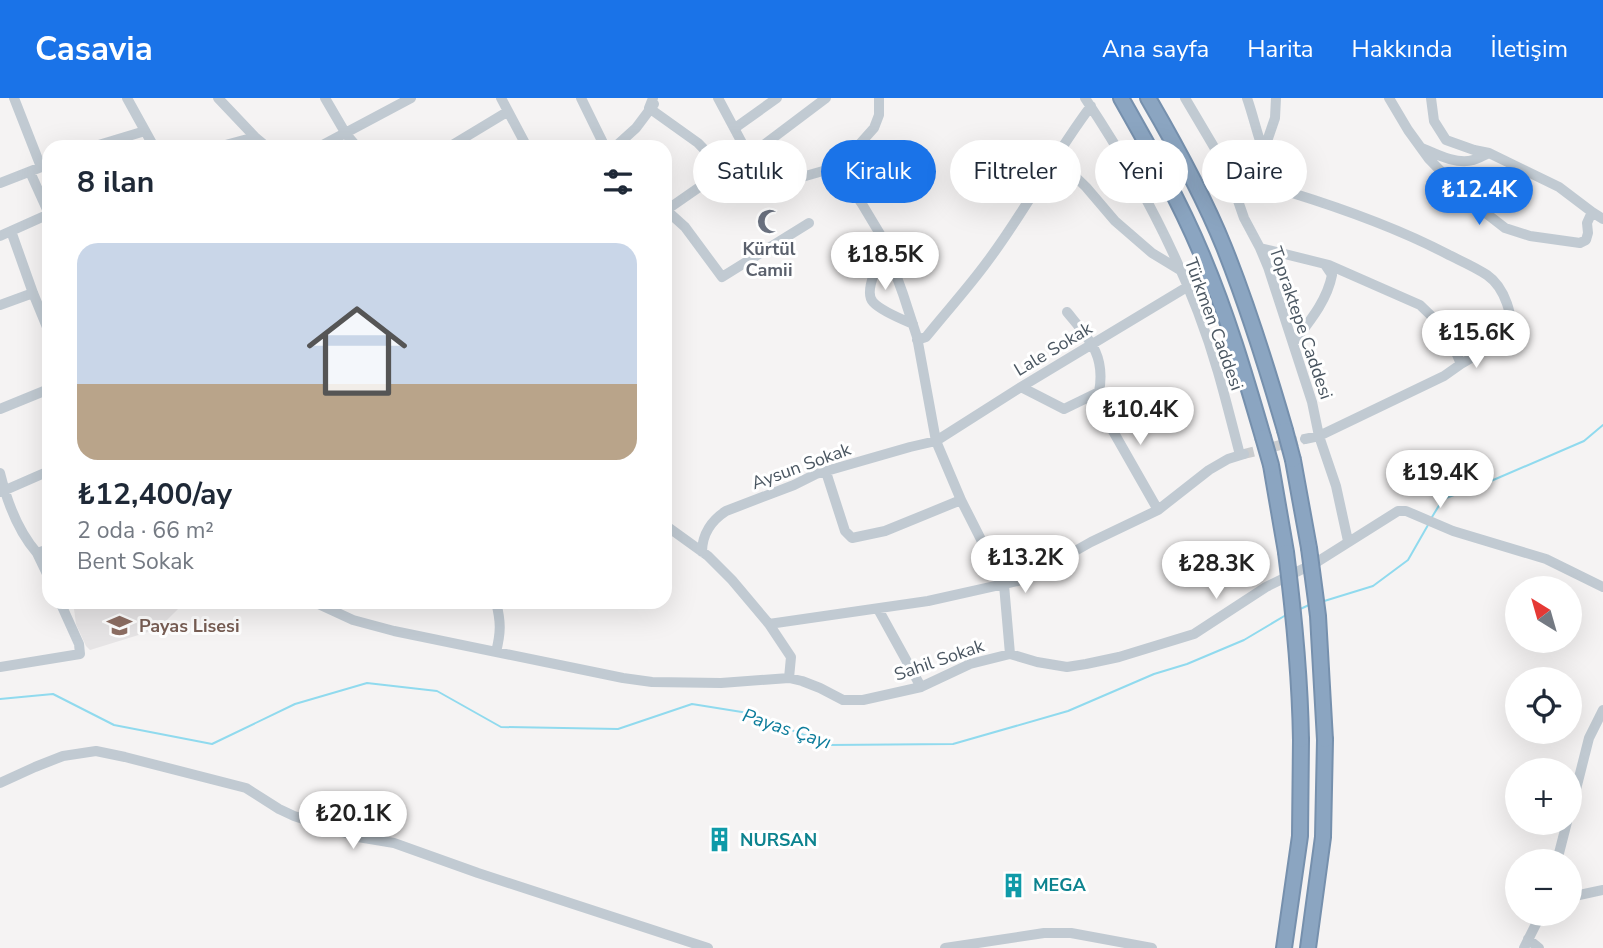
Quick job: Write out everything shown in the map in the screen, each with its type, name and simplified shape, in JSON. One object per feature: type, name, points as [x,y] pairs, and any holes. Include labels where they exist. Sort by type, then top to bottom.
[{"type":"highway","points":[[1121,98],[1162,170],[1202,255],[1237,349],[1270,465],[1295,619],[1300,698],[1300,836],[1284,948]]},
{"type":"highway","points":[[1148,98],[1183,159],[1223,246],[1259,342],[1293,460],[1318,616],[1324,697],[1323,837],[1309,948]]},
{"type":"street","points":[[14,98],[42,159]]},
{"type":"street","points":[[127,98],[150,140]]},
{"type":"street","points":[[218,98],[258,140]]},
{"type":"street","points":[[325,98],[351,140]]},
{"type":"street","points":[[334,140],[411,98]]},
{"type":"street","points":[[501,98],[523,140]]},
{"type":"street","points":[[581,98],[602,140]]},
{"type":"street","points":[[623,140],[636,128],[651,103],[659,98]]},
{"type":"street","points":[[718,98],[741,140]]},
{"type":"street","points":[[735,128],[777,98]]},
{"type":"street","points":[[770,140],[826,98]]},
{"type":"street","points":[[863,140],[874,128],[879,115],[879,98]]},
{"type":"street","name":"Topraktepe Caddesi","points":[[1185,98],[1210,140]]},
{"type":"street","points":[[1247,98],[1261,140]]},
{"type":"street","points":[[1267,140],[1275,118],[1276,98]]},
{"type":"street","points":[[1389,98],[1418,146],[1469,200],[1505,228],[1580,243],[1586,240],[1587,223],[1592,212]]},
{"type":"street","points":[[1431,98],[1434,121],[1447,140],[1489,153],[1559,187],[1603,219]]},
{"type":"street","points":[[1066,140],[1088,102]]},
{"type":"street","name":"Türkmen Caddesi","points":[[1088,102],[1113,140],[1180,270],[1218,371],[1242,455],[1228,459],[1209,470],[1158,510]]},
{"type":"street","points":[[651,103],[694,140]]},
{"type":"street","points":[[461,140],[507,112]]},
{"type":"street","points":[[115,140],[145,131]]},
{"type":"street","points":[[247,140],[255,138]]},
{"type":"street","points":[[1418,146],[1461,161],[1472,161],[1489,153]]},
{"type":"street","points":[[0,183],[42,166]]},
{"type":"street","points":[[30,172],[42,199]]},
{"type":"street","points":[[1081,182],[1124,229],[1152,253],[1180,270]]},
{"type":"street","points":[[672,205],[693,191]]},
{"type":"street","points":[[1305,439],[1319,436],[1444,376],[1507,337],[1511,330],[1507,306],[1493,280],[1475,268],[1399,230],[1307,198]]},
{"type":"street","points":[[861,203],[883,239],[912,324],[936,441],[961,500],[1004,585],[1010,654]]},
{"type":"street","points":[[917,340],[926,337],[988,261],[1026,203]]},
{"type":"street","name":"Topraktepe Caddesi","points":[[1239,203],[1268,267],[1293,343],[1336,486],[1348,541]]},
{"type":"street","points":[[672,216],[685,227],[722,277],[810,223]]},
{"type":"street","points":[[0,236],[42,217]]},
{"type":"street","points":[[11,231],[42,315]]},
{"type":"street","points":[[1260,248],[1320,262],[1420,304],[1447,331],[1461,364]]},
{"type":"street","points":[[886,249],[871,283],[869,296],[892,315],[912,324]]},
{"type":"street","points":[[1293,343],[1318,310],[1331,282],[1330,267]]},
{"type":"street","name":"Lale Sokak","points":[[936,441],[1187,287]]},
{"type":"street","points":[[0,305],[33,293]]},
{"type":"street","points":[[768,624],[928,601],[1004,585],[1038,572],[1091,542],[1158,510],[1101,410],[1099,392],[1102,377],[1093,344],[1067,312]]},
{"type":"street","points":[[1021,387],[1064,409],[1099,392]]},
{"type":"street","points":[[0,410],[42,392]]},
{"type":"street","name":"Aysun Sokak","points":[[702,552],[704,538],[717,517],[740,505],[816,474],[936,441]]},
{"type":"street","points":[[826,472],[845,531],[852,538],[885,531],[961,500]]},
{"type":"street","points":[[0,473],[2,492],[19,528],[42,563]]},
{"type":"street","points":[[2,492],[42,474]]},
{"type":"street","name":"Sahil Sokak","points":[[329,609],[353,620],[394,631],[623,678],[652,682],[721,683],[789,678],[811,684],[843,699],[863,700],[921,687],[970,664],[1010,654],[1067,667],[1119,656],[1194,634],[1266,587],[1317,562],[1398,511],[1406,511],[1453,531],[1546,559],[1603,587]]},
{"type":"street","points":[[672,530],[708,556],[732,580],[768,624],[791,657],[789,678]]},
{"type":"street","points":[[37,553],[42,551]]},
{"type":"street","points":[[0,667],[80,654],[79,644],[63,609]]},
{"type":"street","points":[[495,652],[501,622],[498,609]]},
{"type":"street","points":[[878,609],[921,687]]},
{"type":"street","points":[[1582,766],[1589,738],[1603,710]]},
{"type":"street","points":[[0,783],[63,756],[96,751],[125,757],[246,788],[294,816],[358,837],[394,843],[708,948]]},
{"type":"street","points":[[1582,894],[1603,890]]},
{"type":"street","points":[[1535,926],[1526,943],[1539,948]]},
{"type":"street","points":[[945,948],[1044,933],[1071,933],[1152,948]]},
{"type":"shaded area","name":"Payas Lisesi","points":[[74,609],[178,609],[158,629],[90,650],[76,624]]},
{"type":"waterway","name":"Payas Çayı","points":[[1432,517],[1443,499],[1584,441],[1603,425]]},
{"type":"waterway","name":"Payas Çayı","points":[[1321,602],[1373,586],[1408,560],[1428,525]]},
{"type":"waterway","name":"Payas Çayı","points":[[1298,610],[1309,605]]},
{"type":"waterway","name":"Payas Çayı","points":[[0,699],[53,694],[114,725],[212,744],[295,704],[367,683],[437,691],[501,727],[618,729],[692,704],[748,713],[830,745],[953,744],[1068,711],[1154,674],[1187,664],[1244,640],[1286,615]]},
{"type":"tunnel","points":[[1244,454],[1305,439]]},
{"type":"place","name":"Kürtül Camii","points":[[769,222]]},
{"type":"place","name":"Payas Lisesi","points":[[119,626]]},
{"type":"place","name":"NURSAN","points":[[720,840]]},
{"type":"place","name":"MEGA","points":[[1013,885]]}]
